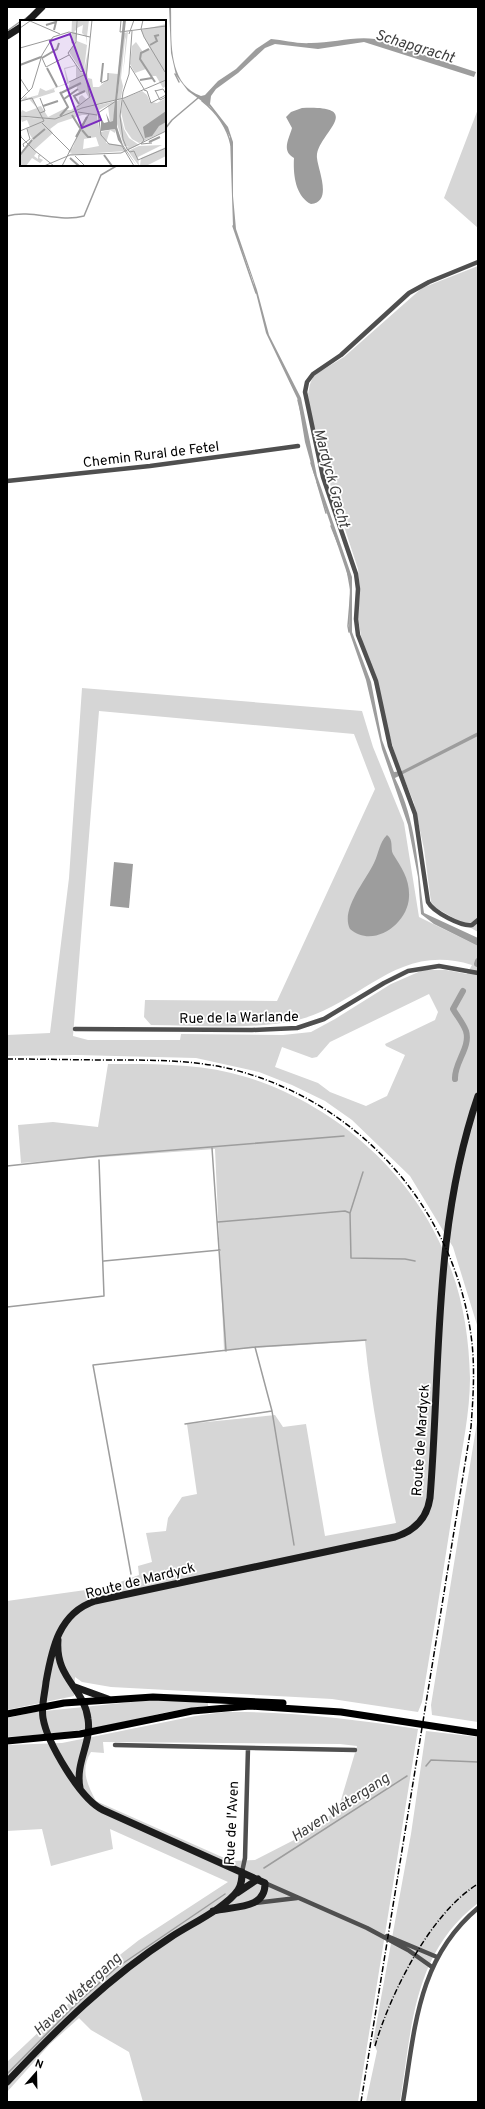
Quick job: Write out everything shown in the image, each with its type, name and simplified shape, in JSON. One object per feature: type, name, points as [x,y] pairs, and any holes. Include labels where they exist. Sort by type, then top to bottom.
[{"type":"main road","points":[[29,20],[42,7]]},
{"type":"main road","points":[[7,36],[20,28]]},
{"type":"main road","name":"Route de Mardyck","points":[[262,1881],[100,1808],[88,1799],[71,1777],[50,1738],[43,1719],[43,1707],[52,1651],[59,1633],[72,1614],[84,1605],[95,1601],[395,1537],[408,1532],[422,1521],[428,1509],[431,1493],[448,1219],[459,1159],[477,1101]]},
{"type":"main road","points":[[59,1633],[58,1648],[60,1663],[66,1678],[83,1701],[88,1718],[88,1733],[78,1769],[81,1790]]},
{"type":"main road","points":[[74,1687],[108,1699]]},
{"type":"main road","points":[[7,1714],[83,1701],[166,1697],[339,1707],[406,1720]]},
{"type":"main road","points":[[7,1741],[50,1738],[88,1733],[180,1713],[239,1707],[320,1710],[478,1729]]},
{"type":"main road","points":[[442,1725],[478,1733]]},
{"type":"main road","name":"Rue de l'Aven","points":[[233,1896],[240,1886],[242,1872]]},
{"type":"main road","points":[[255,1904],[264,1894],[262,1881]]},
{"type":"main road","name":"Rue de l'Aven","points":[[7,2082],[44,2043],[116,1975],[154,1948],[213,1911],[233,1896],[262,1881]]},
{"type":"main road","name":"Rue de l'Aven","points":[[213,1911],[255,1904]]},
{"type":"street","points":[[478,262],[428,282],[413,290],[341,356],[313,374],[305,389],[305,399],[321,472],[356,574],[358,589],[356,619],[358,635],[377,685],[387,736],[417,823],[430,905],[436,912],[466,925],[472,925],[478,920]]},
{"type":"street","name":"Chemin Rural de Fetel","points":[[7,481],[150,466],[298,446]]},
{"type":"street","name":"Rue de la Warlande","points":[[75,1029],[267,1030],[297,1028],[324,1020],[384,982],[408,971],[439,966],[461,969],[478,974]]},
{"type":"street","points":[[115,1745],[355,1750]]},
{"type":"street","name":"Rue de l'Aven","points":[[242,1872],[245,1858],[248,1748]]},
{"type":"street","points":[[262,1881],[367,1928],[417,1947],[437,1957]]},
{"type":"street","points":[[255,1904],[299,1898]]},
{"type":"street","points":[[403,2102],[419,2006],[432,1967],[457,1928],[478,1908]]},
{"type":"street","points":[[367,1928],[408,1950],[432,1967]]},
{"type":"shaded area","points":[[169,7],[171,7],[173,58],[176,70],[182,81],[190,90],[201,96],[205,95],[218,81],[236,69],[256,49],[271,39],[319,43],[359,38],[375,39],[476,72],[474,77],[364,42],[318,49],[275,44],[265,48],[238,73],[216,89],[211,96],[210,104],[228,127],[233,142],[233,196],[236,229],[257,290],[269,335],[301,398],[317,476],[352,577],[352,632],[371,682],[382,740],[394,772],[402,771],[478,732],[478,736],[395,778],[408,811],[412,828],[418,861],[424,913],[478,938],[478,946],[434,924],[421,914],[418,877],[408,825],[382,749],[366,680],[349,631],[350,582],[315,478],[305,442],[298,400],[266,333],[253,281],[233,226],[230,137],[219,118],[210,107],[188,91],[176,75],[171,53]]},
{"type":"shaded area","points":[[302,108],[322,108],[333,111],[336,117],[334,124],[318,149],[317,158],[323,185],[323,192],[318,202],[311,204],[301,196],[298,190],[294,170],[294,158],[290,155],[287,148],[292,128],[286,117],[291,112]]},
{"type":"shaded area","points":[[478,109],[478,228],[444,198]]},
{"type":"shaded area","points":[[478,266],[478,932],[436,908],[431,902],[424,849],[414,803],[397,761],[362,641],[358,618],[360,590],[358,569],[321,456],[310,412],[308,394],[314,375],[344,357],[422,288]]},
{"type":"shaded area","points":[[82,688],[362,711],[373,747],[404,823],[419,917],[478,946],[478,1328],[453,1247],[410,1176],[352,1120],[325,1101],[292,1085],[259,1072],[196,1058],[76,1055],[7,1056],[7,1035],[50,1033],[69,878]],"holes":[[[99,711],[354,734],[375,789],[277,1001],[145,1000],[144,1017],[151,1025],[240,1026],[276,1024],[293,1021],[317,1014],[399,968],[421,962],[445,960],[472,965],[467,974],[446,970],[423,970],[391,984],[335,1019],[311,1032],[283,1035],[181,1034],[180,1040],[88,1040],[73,1036]],[[429,994],[438,1012],[435,1020],[385,1044],[386,1046],[405,1055],[387,1096],[366,1106],[330,1092],[318,1083],[275,1067],[282,1047],[312,1058],[317,1057],[330,1042]]]},
{"type":"shaded area","points":[[387,835],[391,842],[392,852],[407,880],[409,897],[407,907],[403,916],[388,931],[379,935],[369,936],[359,934],[350,929],[348,913],[355,895],[374,863],[384,838]]},
{"type":"shaded area","points":[[114,862],[133,864],[129,908],[110,906]]},
{"type":"shaded area","points":[[108,1064],[178,1065],[229,1072],[279,1089],[310,1105],[339,1124],[367,1146],[392,1171],[414,1198],[432,1228],[447,1259],[453,1273],[467,1332],[470,1391],[422,1702],[418,1712],[332,1699],[111,1687],[82,1682],[75,1677],[74,1696],[7,1710],[7,1601],[107,1587],[139,1575],[138,1566],[152,1562],[146,1533],[166,1531],[168,1518],[182,1497],[197,1494],[187,1424],[275,1415],[283,1427],[306,1424],[325,1536],[396,1523],[378,1433],[365,1341],[224,1350],[215,1149],[21,1163],[18,1125],[53,1122],[98,1127]]},
{"type":"shaded area","points":[[478,1416],[478,1722],[432,1715],[431,1705]]},
{"type":"shaded area","points":[[161,1699],[183,1699],[208,1703],[208,1706],[173,1711],[88,1729],[7,1737],[7,1718],[35,1712]]},
{"type":"shaded area","points":[[224,1712],[297,1714],[418,1729],[358,2102],[143,2102],[129,2052],[91,2030],[79,2018],[50,2044],[7,2092],[7,2062],[121,1954],[139,1940],[228,1882],[110,1829],[113,1849],[51,1866],[42,1829],[7,1831],[7,1745],[62,1743],[195,1716]],"holes":[[[103,1742],[340,1744],[357,1746],[338,1810],[294,1840],[255,1860],[231,1861],[96,1801],[90,1789],[85,1771],[91,1752],[104,1753]]]},
{"type":"shaded area","points":[[426,1731],[478,1737],[478,1903],[456,1923],[440,1945],[428,1968],[419,1993],[413,2019],[400,2102],[366,2102],[377,2051],[373,2042],[411,1834]]},
{"type":"waterway","points":[[23,20],[29,16]]},
{"type":"waterway","points":[[7,31],[20,22]]},
{"type":"waterway","name":"Mardyck Gracht","points":[[175,74],[179,82]]},
{"type":"waterway","name":"Schapgracht","points":[[166,128],[172,120],[198,98]]},
{"type":"waterway","name":"Mardyck Gracht","points":[[202,101],[212,110],[224,126],[231,145]]},
{"type":"waterway","name":"Schapgracht","points":[[7,216],[16,214],[65,218],[84,216],[101,175],[116,166]]},
{"type":"waterway","name":"Mardyck Gracht","points":[[233,226],[256,293]]},
{"type":"waterway","name":"Mardyck Gracht","points":[[289,378],[295,391]]},
{"type":"waterway","name":"Mardyck Gracht","points":[[298,400],[302,416]]},
{"type":"waterway","name":"Mardyck Gracht","points":[[311,463],[315,475]]},
{"type":"waterway","name":"Mardyck Gracht","points":[[317,482],[326,513]]},
{"type":"waterway","name":"Mardyck Gracht","points":[[331,526],[339,546]]},
{"type":"waterway","name":"Mardyck Gracht","points":[[347,569],[351,591],[348,626],[349,632]]},
{"type":"waterway","name":"Mardyck Gracht","points":[[455,1079],[455,1073],[467,1037],[465,1028],[453,1009],[463,991]]},
{"type":"waterway","points":[[7,1166],[100,1156],[344,1136]]},
{"type":"waterway","points":[[212,1148],[226,1351]]},
{"type":"waterway","points":[[7,1307],[104,1296],[99,1160]]},
{"type":"waterway","points":[[363,1172],[350,1213],[351,1258],[405,1259],[415,1261]]},
{"type":"waterway","points":[[218,1222],[345,1211],[350,1213]]},
{"type":"waterway","points":[[104,1261],[220,1250]]},
{"type":"waterway","points":[[131,1574],[93,1365],[255,1347],[366,1340]]},
{"type":"waterway","points":[[255,1347],[272,1411],[294,1545]]},
{"type":"waterway","points":[[185,1424],[272,1411]]},
{"type":"waterway","name":"Haven Watergang","points":[[426,1766],[431,1760],[478,1762]]},
{"type":"waterway","name":"Haven Watergang","points":[[264,1868],[407,1776]]},
{"type":"waterway","name":"Haven Watergang","points":[[7,2074],[76,2004],[116,1968],[225,1894]]},
{"type":"railway","points":[[7,1059],[159,1060],[217,1066],[231,1069],[278,1085],[321,1107],[360,1135],[394,1168],[423,1207],[446,1249],[463,1295],[473,1354],[471,1427],[361,2102]]},
{"type":"railway","points":[[375,2046],[391,2003],[414,1956],[444,1914],[461,1897],[478,1884]]}]
